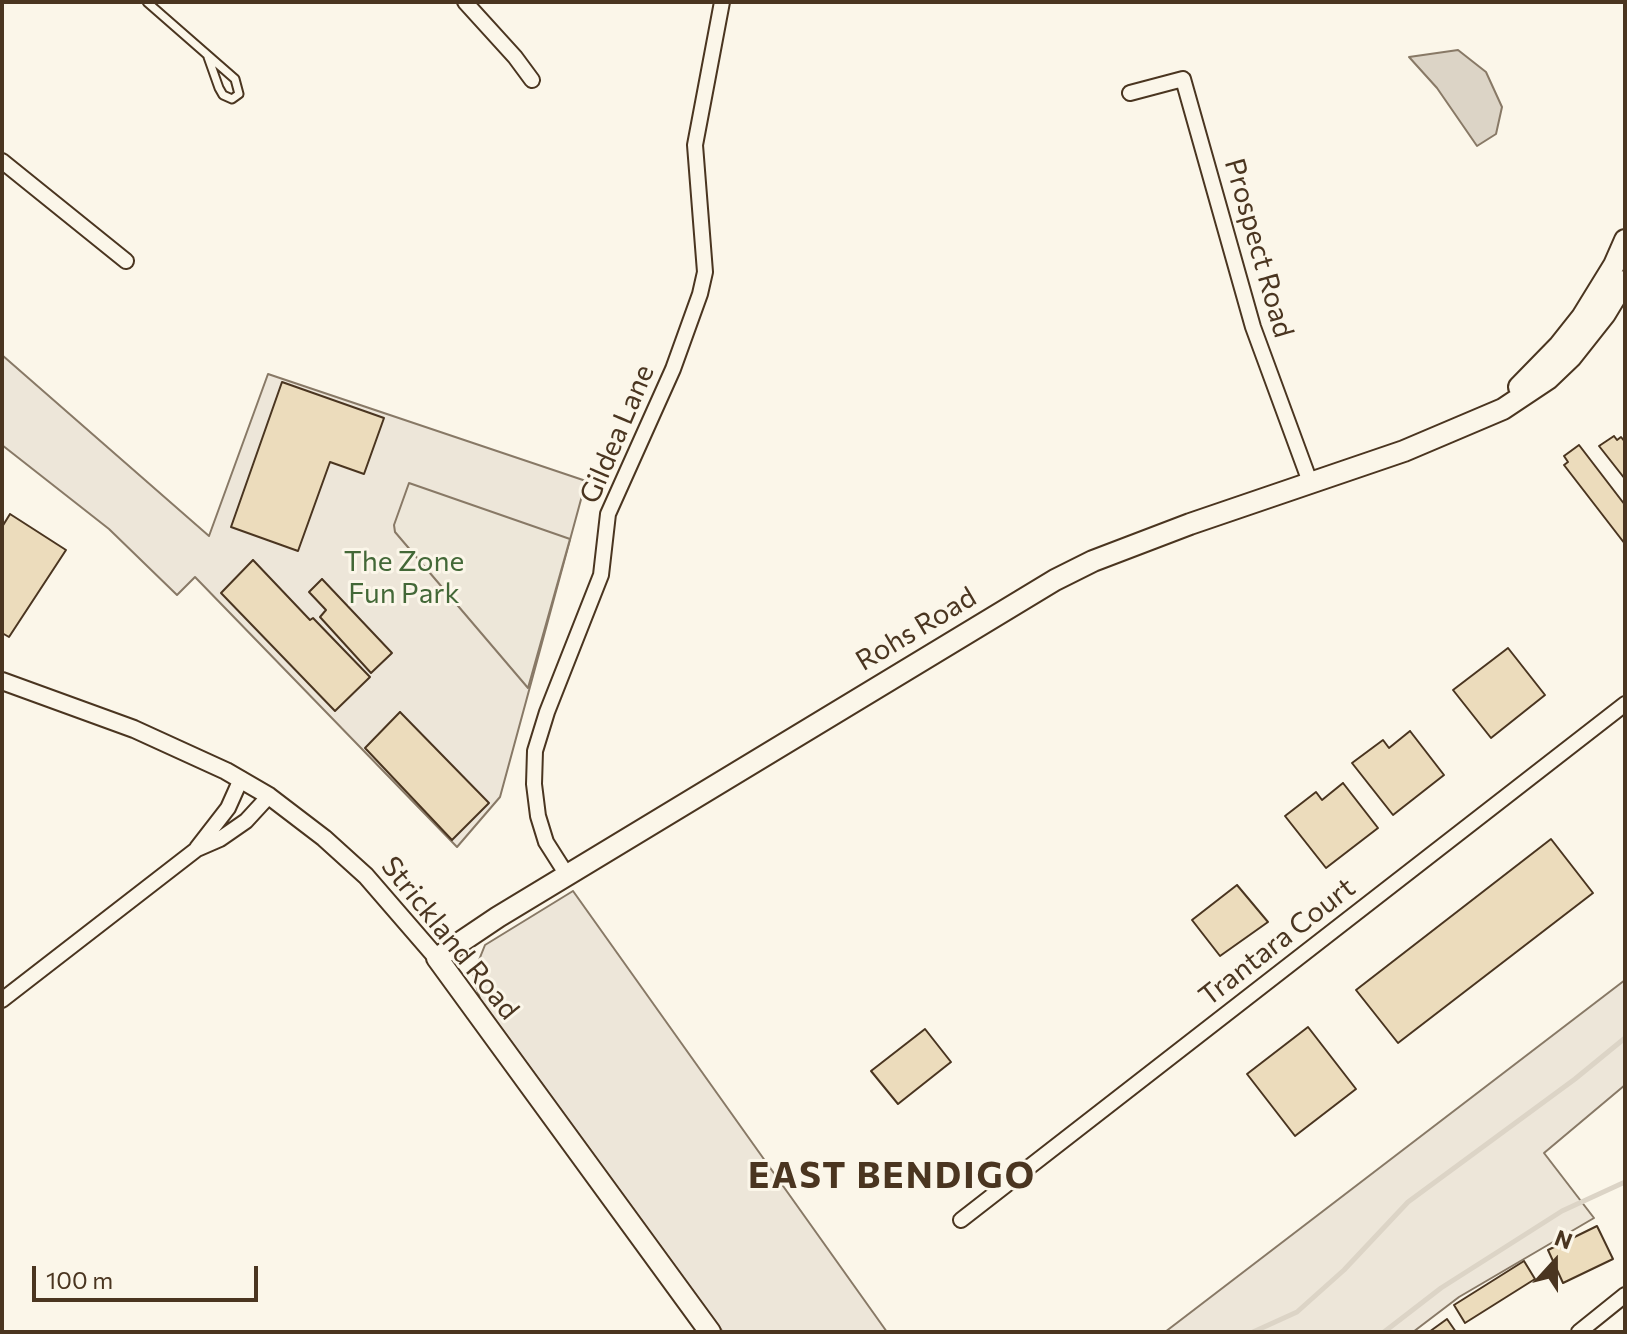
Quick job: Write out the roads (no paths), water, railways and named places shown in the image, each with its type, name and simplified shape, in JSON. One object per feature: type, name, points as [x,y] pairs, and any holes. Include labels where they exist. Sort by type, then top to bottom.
[{"type":"main road","name":"Rohs Road","points":[[1463,426],[1519,387],[1559,346],[1600,290],[1625,240]]},
{"type":"main road","name":"Rohs Road","points":[[437,958],[498,917],[1055,580],[1139,544],[1404,451],[1503,409],[1548,379],[1590,334],[1625,281]]},
{"type":"main road","name":"Strickland Road","points":[[437,958],[710,1332]]},
{"type":"street","points":[[465,2],[532,80]]},
{"type":"street","name":"Gildea Lane","points":[[567,875],[546,842],[538,816],[534,784],[535,751],[547,712],[601,575],[608,514],[673,369],[700,294],[705,272],[695,145],[722,2]]},
{"type":"street","name":"Prospect Road","points":[[1130,93],[1183,79],[1253,327],[1310,482]]},
{"type":"street","points":[[2,161],[126,261]]},
{"type":"street","name":"Strickland Road","points":[[2,681],[134,729],[241,779],[269,796],[324,838],[366,876],[437,958]]},
{"type":"street","name":"Trantara Court","points":[[961,1220],[1625,704]]},
{"type":"street","points":[[197,849],[228,808],[241,779]]},
{"type":"street","points":[[2,1000],[197,849],[220,839],[246,821],[269,796]]},
{"type":"street","points":[[1579,1332],[1625,1295]]},
{"type":"lane","points":[[147,2],[235,79],[239,94],[232,99],[223,95],[208,57]]},
{"type":"waterway","points":[[1253,1332],[1297,1312],[1344,1270],[1408,1202],[1575,1079],[1625,1038]]},
{"type":"waterway","points":[[1384,1332],[1441,1288],[1562,1211],[1625,1182]]},
{"type":"district","name":"EAST BENDIGO","points":[[892,1176]]},
{"type":"park label","name":"The Zone Fun Park","points":[[404,578]]}]
